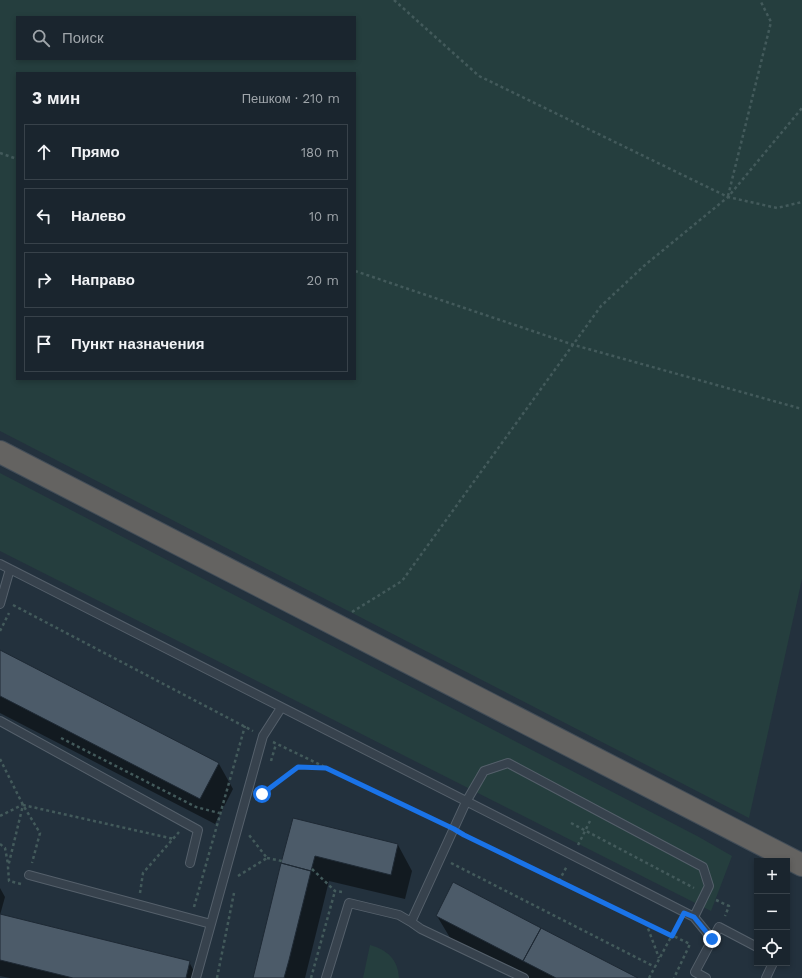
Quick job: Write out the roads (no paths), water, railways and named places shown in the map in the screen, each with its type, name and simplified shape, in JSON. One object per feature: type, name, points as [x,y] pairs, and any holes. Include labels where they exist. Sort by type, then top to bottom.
[{"type":"highway","points":[[0,452],[802,865]]},
{"type":"lane","points":[[0,564],[694,917],[712,939]]},
{"type":"lane","points":[[1,602],[10,569]]},
{"type":"lane","points":[[196,978],[263,736],[281,708]]},
{"type":"lane","points":[[0,722],[198,830],[190,863]]},
{"type":"lane","points":[[411,922],[466,802],[484,771],[508,763],[703,867],[709,886],[694,917]]},
{"type":"lane","points":[[29,875],[211,924]]},
{"type":"lane","points":[[326,978],[349,902],[399,916],[411,922],[420,929],[524,978]]},
{"type":"lane","points":[[706,978],[695,972],[719,927],[754,945]]},
{"type":"lane","points":[[766,978],[772,966]]}]
